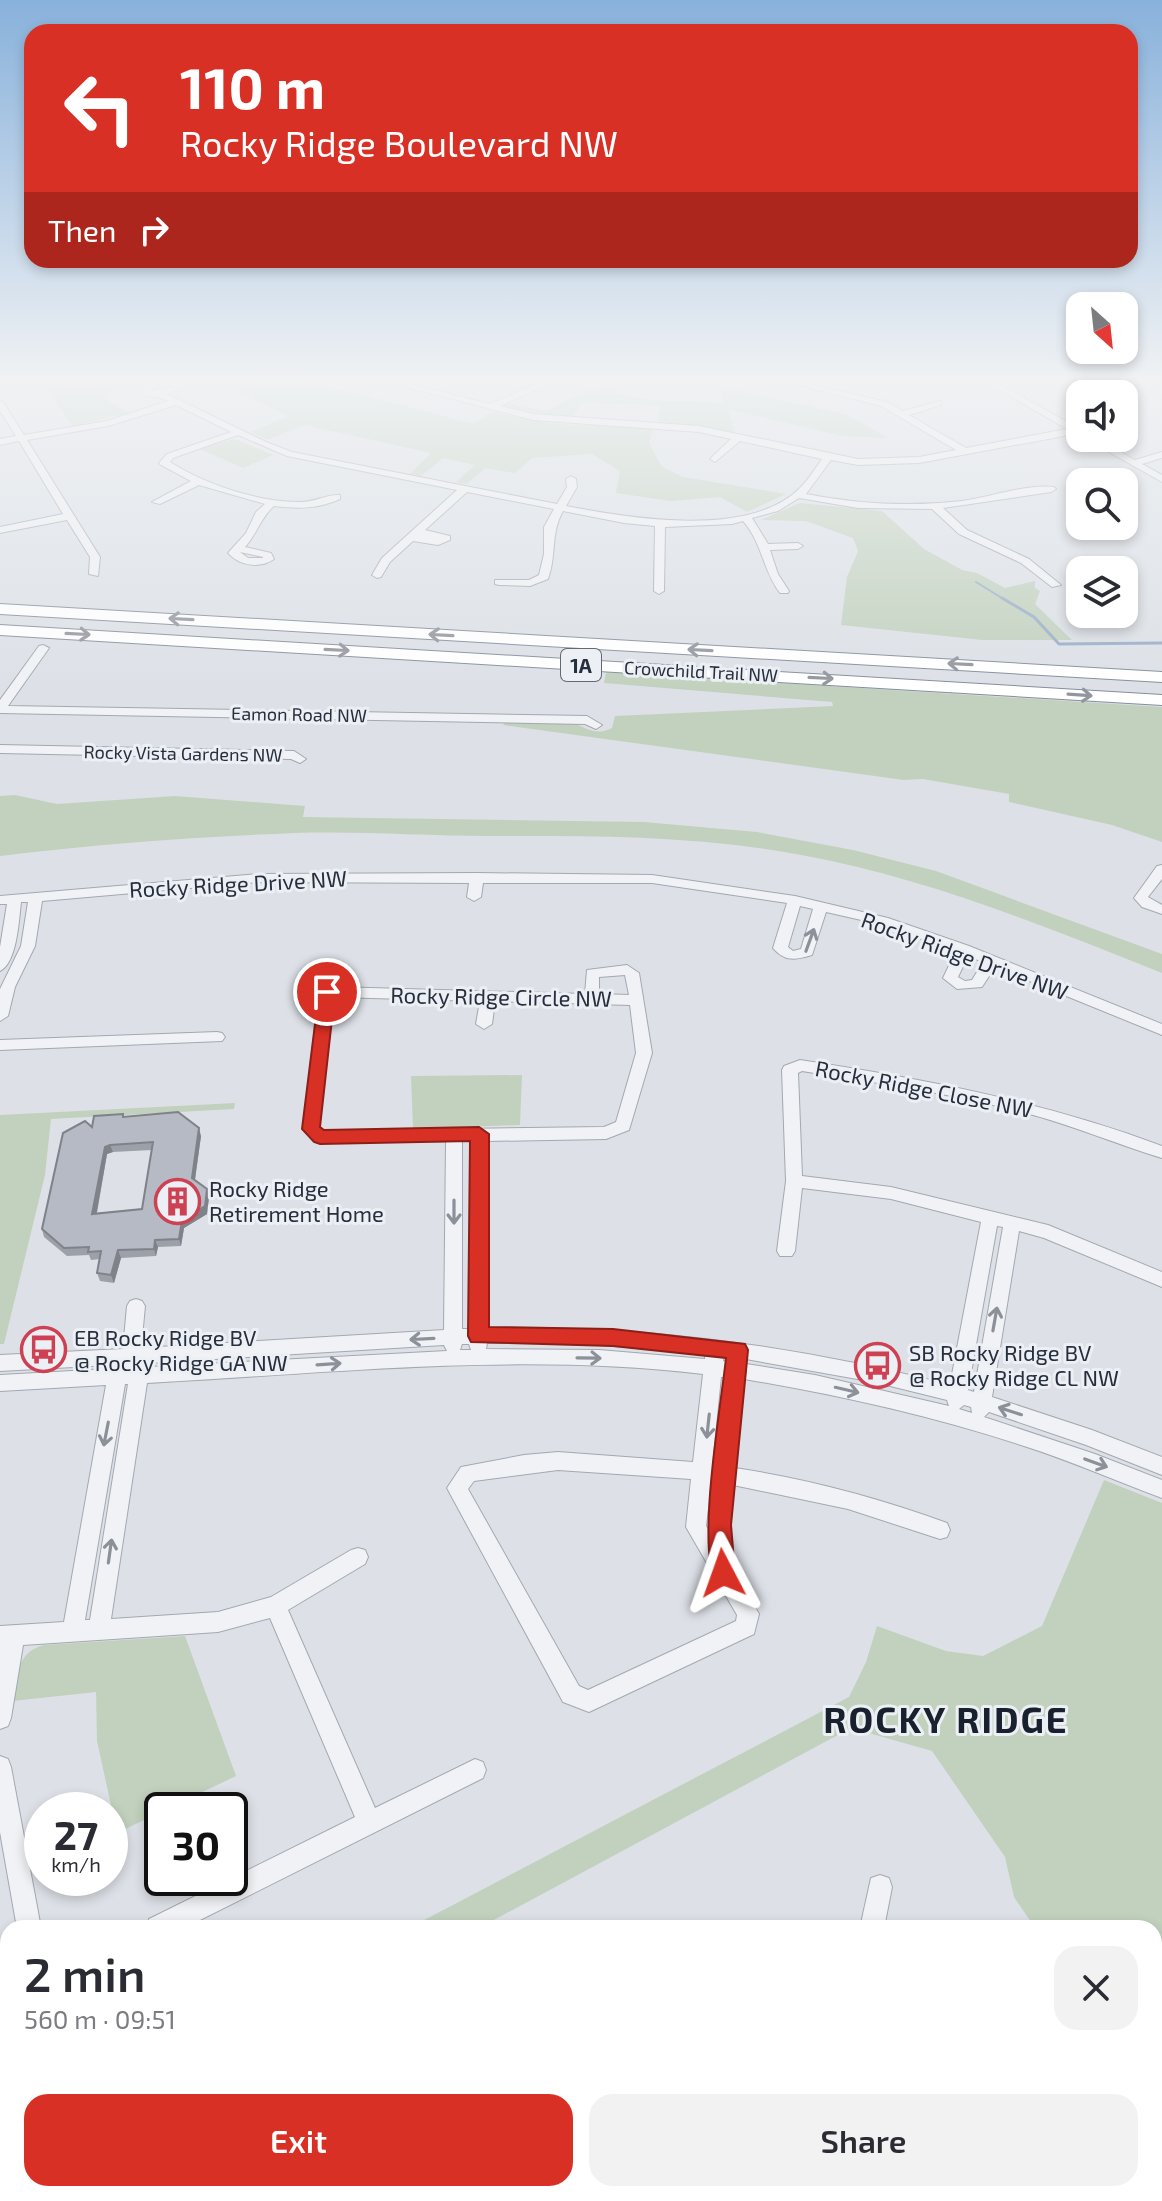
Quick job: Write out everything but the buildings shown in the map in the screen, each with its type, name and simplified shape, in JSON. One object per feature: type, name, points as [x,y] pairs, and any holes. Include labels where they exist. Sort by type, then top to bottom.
[{"type":"highway","name":"Crowchild Trail NW","points":[[0,609],[1162,674]]},
{"type":"highway","name":"Crowchild Trail NW","points":[[0,630],[1162,700]]},
{"type":"street","points":[[51,484],[95,557],[94,574]]},
{"type":"street","points":[[157,502],[194,484]]},
{"type":"street","points":[[209,484],[273,502],[316,507],[337,497]]},
{"type":"street","points":[[437,484],[660,524],[701,524],[746,518],[774,509],[798,495],[807,484]]},
{"type":"street","points":[[499,582],[530,583],[544,577],[549,554],[549,527],[572,484]]},
{"type":"street","points":[[377,575],[382,565],[464,489]]},
{"type":"street","points":[[798,495],[862,506],[934,506],[1051,489]]},
{"type":"street","points":[[238,548],[251,534],[261,512],[273,502]]},
{"type":"street","points":[[934,506],[963,532],[1025,561],[1056,585]]},
{"type":"street","points":[[0,530],[70,516]]},
{"type":"street","points":[[746,518],[761,534],[775,581],[784,591]]},
{"type":"street","points":[[659,591],[660,524]]},
{"type":"street","points":[[766,547],[798,546]]},
{"type":"street","points":[[0,708],[43,648]]},
{"type":"street","name":"Eamon Road NW","points":[[0,708],[587,720],[596,725]]},
{"type":"street","name":"Rocky Vista Gardens NW","points":[[0,749],[44,753],[294,755],[300,759],[292,764],[53,759],[44,753]]},
{"type":"street","points":[[1162,869],[1141,898],[1162,910]]},
{"type":"street","points":[[474,897],[477,877]]},
{"type":"street","name":"Rocky Ridge Drive NW","points":[[8,900],[258,878],[652,879],[795,900],[883,921],[964,949],[1162,1030]]},
{"type":"street","points":[[0,1016],[4,987],[28,946],[36,896]]},
{"type":"street","points":[[0,966],[7,948],[8,900]]},
{"type":"street","points":[[795,900],[780,948],[791,956],[807,952],[821,906]]},
{"type":"street","points":[[7,948],[28,946]]},
{"type":"street","points":[[964,949],[950,978],[962,986],[977,984],[991,961]]},
{"type":"street","points":[[327,992],[329,966]]},
{"type":"street","points":[[592,998],[592,973],[627,970],[632,973],[637,1000]]},
{"type":"street","name":"Rocky Ridge Circle NW","points":[[327,992],[637,1000],[644,1053],[623,1126],[606,1133],[320,1137],[311,1129],[327,992]]},
{"type":"street","points":[[484,1024],[488,997]]},
{"type":"street","points":[[0,1045],[217,1037]]},
{"type":"street","name":"Rocky Ridge Close NW","points":[[786,1251],[794,1181],[790,1070],[800,1065],[946,1087],[1027,1106],[1116,1133],[1162,1152]]},
{"type":"street","points":[[453,1357],[454,1134]]},
{"type":"street","points":[[478,1356],[479,1134]]},
{"type":"street","points":[[794,1181],[891,1193],[1048,1232],[1162,1280]]},
{"type":"street","points":[[954,1416],[990,1218]]},
{"type":"street","points":[[978,1423],[1012,1224]]},
{"type":"street","points":[[99,1628],[136,1306]]},
{"type":"street","points":[[0,1383],[130,1364],[479,1336],[613,1338],[714,1358]]},
{"type":"street","points":[[0,1363],[130,1364],[478,1356],[737,1360],[877,1375],[957,1394],[1162,1466]]},
{"type":"street","points":[[713,1473],[714,1358]]},
{"type":"street","points":[[737,1360],[1030,1438],[1162,1489]]},
{"type":"street","points":[[737,1360],[713,1473],[696,1527],[748,1614],[746,1627],[589,1701],[571,1694],[457,1488],[468,1473],[555,1461],[713,1473],[885,1510],[940,1530]]},
{"type":"street","points":[[73,1630],[130,1364]]},
{"type":"street","points":[[0,1718],[7,1636],[218,1622],[276,1606],[358,1557]]},
{"type":"street","points":[[276,1606],[369,1822]]},
{"type":"street","points":[[0,1767],[28,1920]]},
{"type":"street","points":[[174,1920],[475,1770]]},
{"type":"street","points":[[874,1920],[880,1887]]},
{"type":"green space","points":[[618,484],[724,484],[786,494],[747,512],[720,497],[671,501],[616,493]]},
{"type":"green space","points":[[800,503],[882,511],[924,549],[962,570],[977,573],[1005,588],[1035,581],[1035,588],[1040,591],[1035,604],[1072,640],[982,640],[841,625],[847,577],[858,551],[853,538],[806,521],[761,520]]},
{"type":"green space","points":[[606,672],[1162,707],[1162,842],[1112,825],[1009,802],[1009,794],[923,779],[904,780],[503,725],[507,721],[555,720],[600,732],[612,728],[615,716],[833,706],[832,702],[604,683]]},
{"type":"green space","points":[[15,795],[57,804],[175,796],[305,806],[303,817],[644,822],[757,832],[853,850],[936,871],[1162,954],[1162,973],[984,905],[894,877],[762,848],[684,840],[319,833],[148,842],[0,856],[0,796]]},
{"type":"green space","points":[[522,1075],[520,1125],[413,1129],[411,1076]]},
{"type":"green space","points":[[235,1103],[234,1109],[51,1119],[45,1175],[4,1344],[0,1344],[0,1115]]},
{"type":"green space","points":[[1104,1480],[1162,1503],[1162,1920],[1030,1920],[1014,1897],[1005,1857],[932,1751],[851,1728],[494,1920],[424,1920],[849,1697],[866,1662],[877,1626],[946,1651],[983,1656],[1042,1626]]},
{"type":"green space","points":[[185,1636],[236,1776],[203,1792],[144,1792],[144,1820],[128,1828],[128,1792],[108,1792],[97,1741],[96,1692],[13,1701],[23,1659],[35,1648]]},
{"type":"waterway","points":[[976,582],[1005,600]]},
{"type":"waterway","points":[[1002,598],[1034,617],[1059,644],[1162,643]]},
{"type":"place","name":"Rocky Ridge Retirement Home","points":[[178,1201]]},
{"type":"place","name":"EB Rocky Ridge BV @ Rocky Ridge GA NW","points":[[43,1350]]},
{"type":"place","name":"SB Rocky Ridge BV @ Rocky Ridge CL NW","points":[[878,1365]]},
{"type":"district","name":"ROCKY RIDGE","points":[[946,1718]]},
{"type":"route","points":[[327,992],[311,1129],[320,1137],[479,1134],[479,1336],[613,1338],[738,1350],[719,1525],[723,1573]]}]
